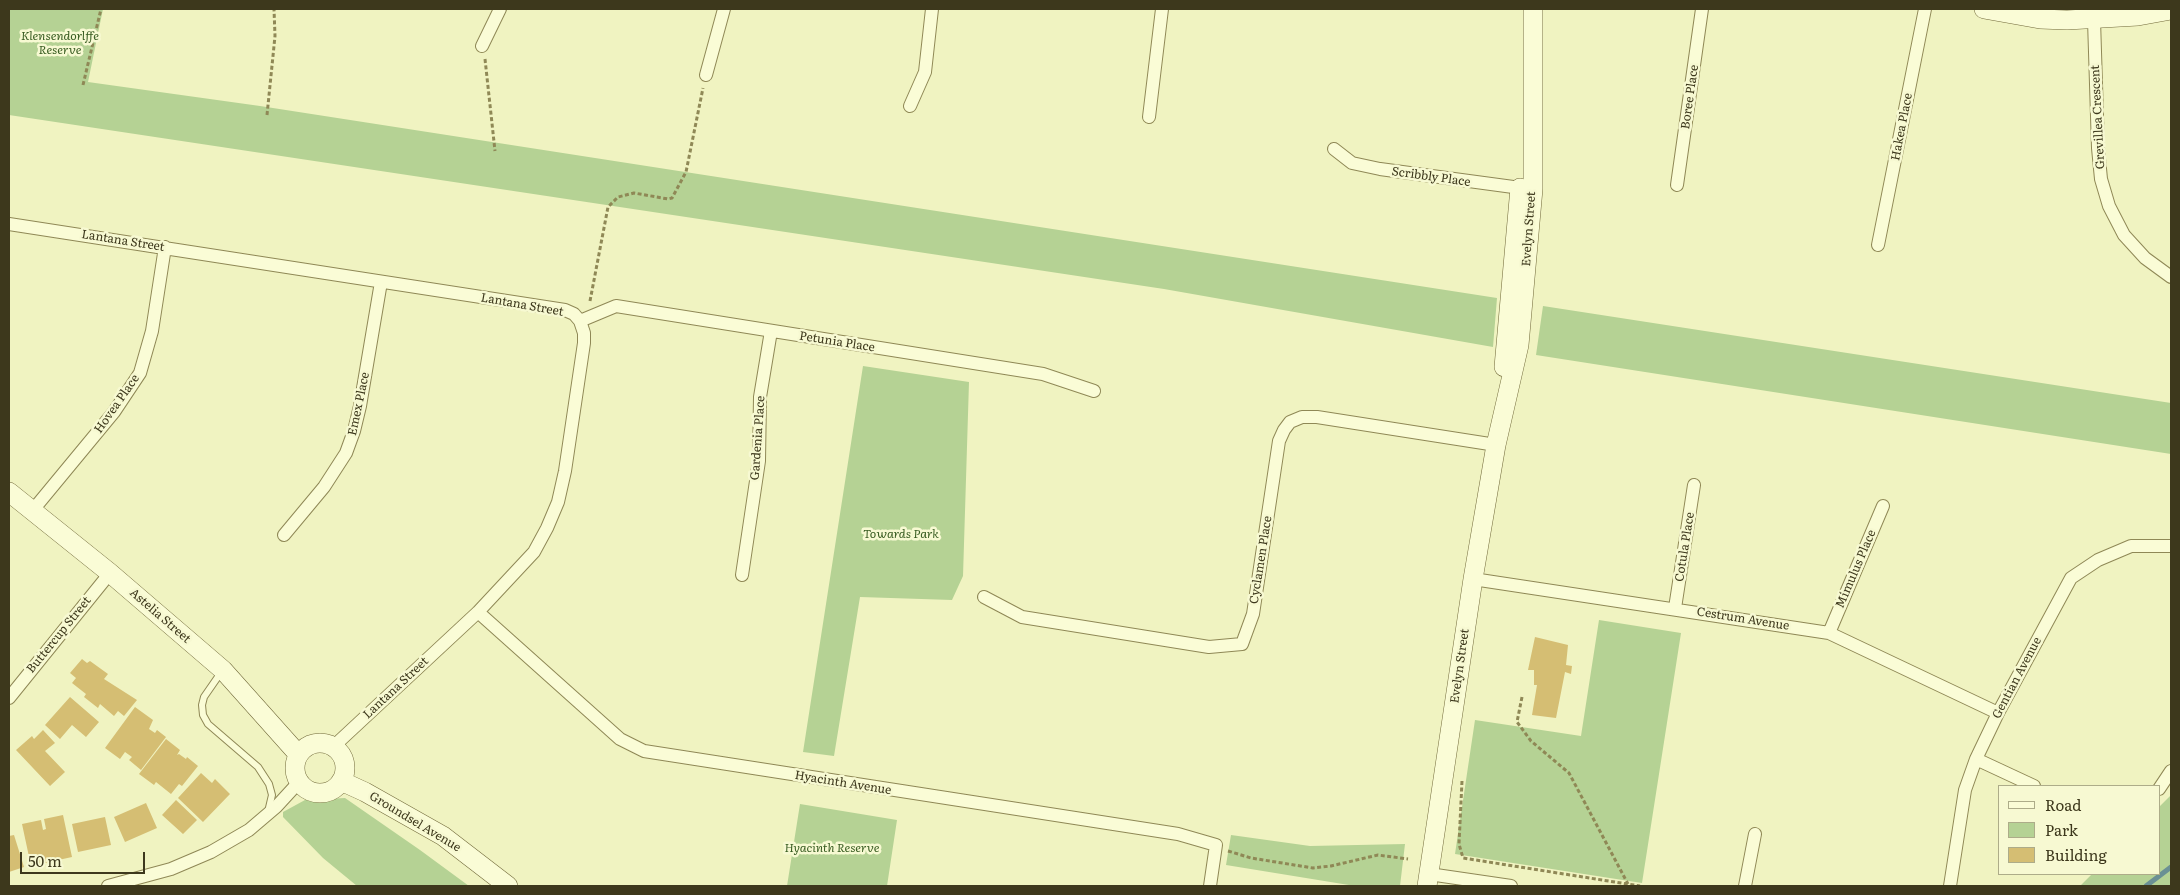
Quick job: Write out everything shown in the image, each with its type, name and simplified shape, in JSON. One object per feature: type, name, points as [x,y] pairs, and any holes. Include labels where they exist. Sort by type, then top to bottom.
[{"type":"street","points":[[482,46],[500,9]]},
{"type":"street","points":[[706,75],[724,9]]},
{"type":"street","points":[[910,106],[925,72],[932,9]]},
{"type":"street","points":[[1149,117],[1162,9]]},
{"type":"street","name":"Evelyn Street","points":[[1523,9],[1526,189]]},
{"type":"street","name":"Evelyn Street","points":[[1428,880],[1473,578],[1496,446],[1526,189],[1533,9]]},
{"type":"street","name":"Boree Place","points":[[1677,185],[1702,9]]},
{"type":"street","name":"Hakea Place","points":[[1878,245],[1925,9]]},
{"type":"street","points":[[1984,9],[2040,19],[2094,20],[2138,16],[2171,10]]},
{"type":"street","name":"Grevillea Crescent","points":[[2094,20],[2098,148],[2101,178],[2109,206],[2124,235],[2146,258],[2171,277]]},
{"type":"street","name":"Scribbly Place","points":[[1334,149],[1352,163],[1380,169],[1526,189]]},
{"type":"street","name":"Lantana Street","points":[[9,224],[565,310],[585,319],[584,343],[565,471],[558,502],[534,552],[478,612],[334,746]]},
{"type":"street","name":"Hovea Place","points":[[33,510],[114,412],[140,373],[152,331],[165,247]]},
{"type":"street","name":"Emex Place","points":[[284,535],[324,487],[346,453],[360,406],[381,282]]},
{"type":"street","name":"Petunia Place","points":[[585,319],[616,306],[1044,374],[1094,391]]},
{"type":"street","name":"Gardenia Place","points":[[742,575],[759,461],[760,397],[771,331]]},
{"type":"street","name":"Cyclamen Place","points":[[984,597],[1022,617],[1209,647],[1242,644],[1253,614],[1280,441],[1284,430],[1290,422],[1302,417],[1317,417],[1496,446]]},
{"type":"street","name":"Cotula Place","points":[[1675,608],[1694,485]]},
{"type":"street","name":"Astelia Street","points":[[9,492],[110,573],[223,670],[298,754]]},
{"type":"street","name":"Mimulus Place","points":[[1829,633],[1883,506]]},
{"type":"street","name":"Gentian Avenue","points":[[1950,886],[1966,790],[1976,759],[1998,713],[2071,578],[2098,560],[2131,546],[2171,546]]},
{"type":"street","name":"Buttercup Street","points":[[9,698],[110,573]]},
{"type":"street","name":"Cestrum Avenue","points":[[1473,578],[1829,633],[1998,713]]},
{"type":"street","name":"Hyacinth Avenue","points":[[478,612],[620,739],[644,751],[1178,834],[1216,845]]},
{"type":"street","points":[[324,742],[334,746],[341,753],[345,762],[345,772],[342,781],[330,791],[320,793],[310,791],[299,782],[294,768],[298,754],[305,747],[314,743],[324,742]]},
{"type":"street","points":[[1976,759],[2032,785]]},
{"type":"street","points":[[2160,788],[2171,771]]},
{"type":"street","name":"Groundsel Avenue","points":[[342,781],[443,836],[508,886]]},
{"type":"street","points":[[108,886],[171,868],[211,852],[249,830],[267,815],[299,782]]},
{"type":"street","points":[[1745,886],[1755,834]]},
{"type":"street","points":[[1210,886],[1216,845]]},
{"type":"street","points":[[1428,880],[1511,886]]},
{"type":"lane","points":[[223,670],[204,697],[203,715],[208,724],[258,767],[269,784],[272,795],[267,815]]},
{"type":"path","points":[[84,85],[101,9]]},
{"type":"path","points":[[266,116],[275,36],[274,9]]},
{"type":"path","points":[[482,46],[488,69],[495,151]]},
{"type":"path","points":[[585,319],[608,207],[618,197],[634,193],[668,199],[672,198],[686,172],[706,75]]},
{"type":"path","points":[[1522,697],[1517,722],[1531,741],[1569,773],[1628,884]]},
{"type":"path","points":[[1462,776],[1459,844],[1463,858],[1640,886]]},
{"type":"path","points":[[1216,845],[1235,854],[1251,858],[1312,868],[1331,866],[1378,855],[1408,859]]},
{"type":"green space","name":"Klensendorlffe Reserve","points":[[9,9],[103,9],[88,82],[260,106],[1497,298],[1493,347],[1164,289],[9,115]]},
{"type":"green space","points":[[1543,306],[2171,403],[2171,454],[1536,355]]},
{"type":"green space","name":"Towards Park","points":[[863,366],[969,382],[963,576],[952,600],[860,597],[834,756],[803,752]]},
{"type":"green space","points":[[1599,620],[1681,633],[1642,883],[1455,854],[1475,720],[1581,736]]},
{"type":"green space","points":[[2171,795],[2171,886],[2080,886],[2091,875],[2160,875],[2160,806]]},
{"type":"green space","points":[[345,798],[469,886],[357,886],[323,858],[283,817],[283,812],[305,800]]},
{"type":"green space","name":"Hyacinth Reserve","points":[[800,804],[897,820],[887,886],[787,886]]},
{"type":"green space","points":[[1231,835],[1310,846],[1405,844],[1400,886],[1355,886],[1226,865]]},
{"type":"building","points":[[1535,637],[1568,645],[1566,665],[1572,666],[1571,674],[1565,672],[1556,718],[1532,715],[1537,685],[1534,685],[1534,670],[1528,670]]},
{"type":"building","points":[[82,659],[87,663],[90,661],[108,674],[104,679],[137,700],[124,716],[118,711],[114,716],[100,704],[98,708],[84,697],[86,694],[72,683],[76,678],[70,673]]},
{"type":"building","points":[[70,697],[99,722],[86,737],[72,725],[60,739],[45,725]]},
{"type":"building","points":[[135,707],[153,720],[149,729],[155,733],[157,730],[166,737],[141,770],[129,760],[132,757],[125,752],[120,759],[105,748]]},
{"type":"building","points":[[43,730],[55,743],[45,751],[65,772],[50,786],[16,750],[32,736],[34,739]]},
{"type":"building","points":[[166,739],[180,750],[177,755],[179,754],[186,759],[187,757],[198,766],[182,786],[179,784],[171,794],[156,782],[154,785],[139,774]]},
{"type":"building","points":[[201,773],[212,783],[215,779],[230,794],[203,822],[178,798]]},
{"type":"building","points":[[176,800],[197,820],[183,834],[162,815]]},
{"type":"building","points":[[146,803],[157,828],[125,842],[114,817]]},
{"type":"building","points":[[63,815],[72,857],[31,866],[22,824],[41,820],[43,830],[46,829],[44,819]]},
{"type":"building","points":[[105,817],[111,845],[78,852],[72,824]]},
{"type":"building","points":[[14,835],[24,867],[9,872],[9,836]]},
{"type":"waterway","points":[[2146,886],[2171,867]]}]
